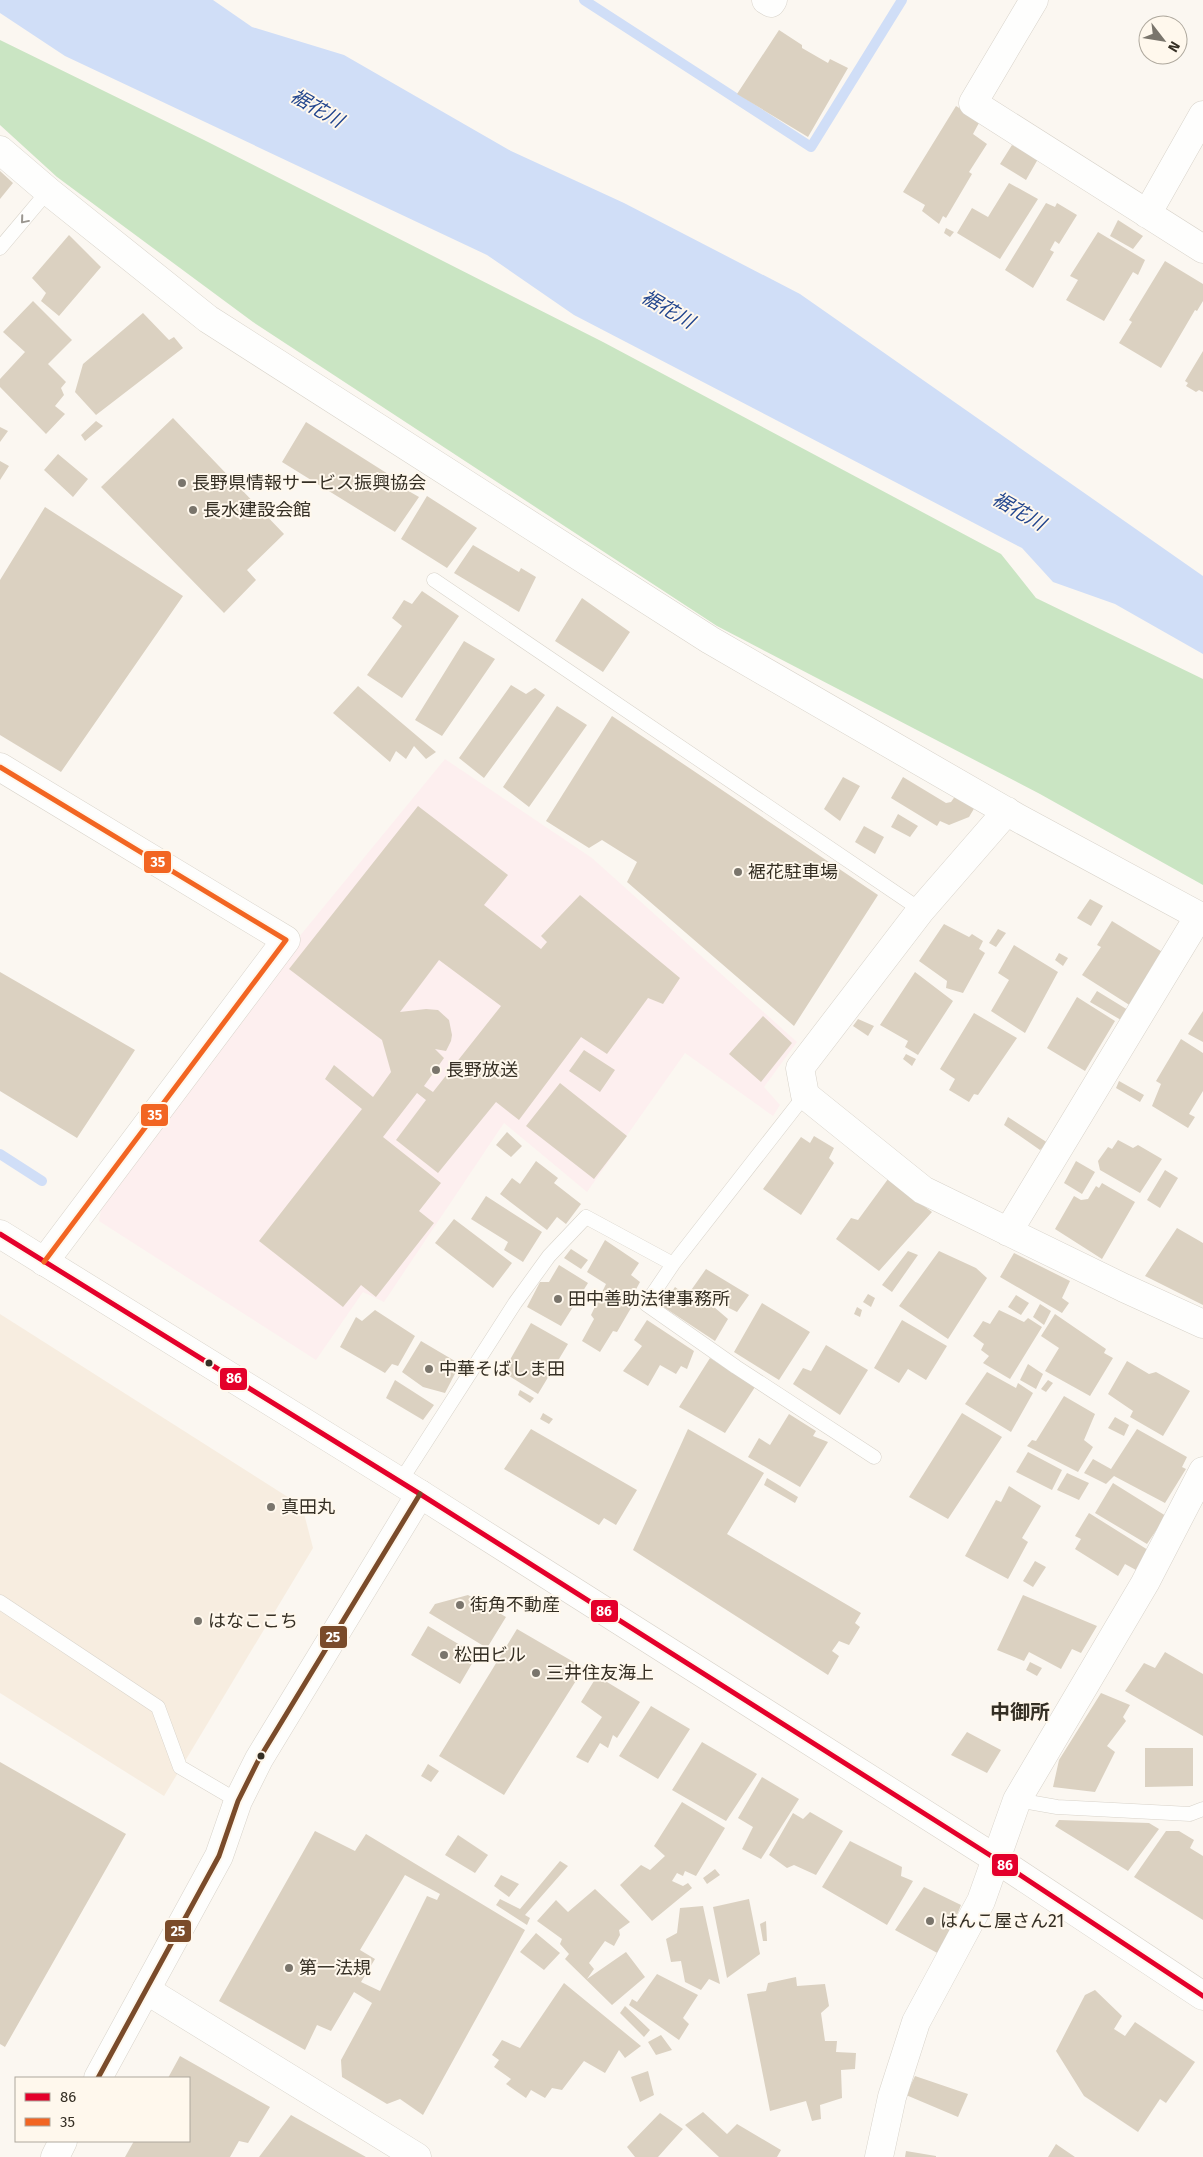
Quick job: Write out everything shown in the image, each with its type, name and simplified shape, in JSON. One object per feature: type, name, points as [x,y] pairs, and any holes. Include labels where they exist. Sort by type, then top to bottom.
[{"type":"main road","points":[[766,0],[771,3],[773,0]]},
{"type":"main road","points":[[1034,0],[973,103],[1203,249]]},
{"type":"main road","points":[[1146,214],[1203,115]]},
{"type":"main road","points":[[0,150],[48,191],[208,319],[710,640],[1007,811],[1201,917],[1008,1232]]},
{"type":"main road","points":[[0,767],[286,940],[44,1262]]},
{"type":"main road","points":[[1007,811],[921,910],[800,1068],[805,1095],[923,1190],[1203,1324]]},
{"type":"main road","points":[[0,1234],[410,1488],[996,1859],[1203,1996]]},
{"type":"main road","points":[[879,2157],[892,2097],[916,2022],[981,1901],[1017,1800],[1145,1583],[1203,1471]]},
{"type":"main road","points":[[99,2077],[220,1856],[238,1801],[259,1759],[410,1488]]},
{"type":"main road","points":[[146,1990],[417,2157]]},
{"type":"main road","points":[[54,2157],[62,2142]]},
{"type":"lane","points":[[0,248],[48,191]]},
{"type":"lane","points":[[434,580],[921,910]]},
{"type":"lane","points":[[805,1095],[673,1264],[646,1304],[736,1367],[874,1457]]},
{"type":"lane","points":[[410,1488],[515,1303],[549,1256],[586,1217],[673,1264]]},
{"type":"lane","points":[[0,1602],[158,1707],[180,1767],[238,1801]]},
{"type":"lane","points":[[1017,1800],[1057,1807],[1190,1814],[1203,1809]]},
{"type":"shaded area","name":"長野放送","points":[[445,759],[592,858],[797,1042],[764,1087],[780,1105],[773,1116],[685,1053],[587,1192],[504,1123],[384,1302],[363,1292],[316,1360],[99,1221],[102,1204],[276,965]]},
{"type":"shaded area","points":[[0,1314],[302,1506],[313,1548],[164,1796],[0,1693]]},
{"type":"green space","points":[[0,40],[204,140],[603,342],[1001,554],[1036,598],[1203,679],[1203,885],[1040,794],[717,626],[253,322],[57,177],[0,125]]},
{"type":"water","name":"裾花川","points":[[0,0],[213,0],[252,27],[344,55],[511,151],[624,203],[800,294],[1203,576],[1203,654],[1115,604],[1053,582],[1022,548],[574,315],[487,255],[65,56],[0,13]]},
{"type":"building","points":[[779,30],[802,45],[802,48],[828,63],[830,59],[848,68],[808,137],[737,94]]},
{"type":"building","points":[[956,106],[980,121],[973,134],[987,144],[969,172],[972,174],[946,218],[943,216],[939,224],[922,211],[925,205],[903,192]]},
{"type":"building","points":[[1012,145],[1038,159],[1026,180],[1000,164]]},
{"type":"building","points":[[0,171],[13,183],[0,199]]},
{"type":"building","points":[[1009,183],[1038,199],[1000,259],[957,233],[972,208],[988,217]]},
{"type":"building","points":[[1046,203],[1055,207],[1057,203],[1077,215],[1059,244],[1055,241],[1050,250],[1054,252],[1033,288],[1005,270]]},
{"type":"building","points":[[1118,220],[1143,236],[1133,249],[1110,236]]},
{"type":"building","points":[[946,228],[954,232],[950,237],[944,233]]},
{"type":"building","points":[[1098,232],[1145,260],[1138,275],[1133,272],[1104,321],[1066,300],[1078,280],[1070,276]]},
{"type":"building","points":[[69,235],[101,267],[59,316],[41,301],[46,293],[32,278]]},
{"type":"building","points":[[1165,261],[1203,284],[1203,301],[1197,311],[1195,310],[1161,368],[1119,343],[1132,322],[1129,320]]},
{"type":"building","points":[[33,301],[72,340],[48,364],[66,382],[61,388],[64,395],[55,406],[65,414],[46,434],[0,387],[0,379],[25,352],[3,332]]},
{"type":"building","points":[[143,313],[169,340],[174,337],[183,348],[96,415],[75,392],[83,364]]},
{"type":"building","points":[[1203,351],[1203,392],[1199,390],[1196,392],[1186,386],[1188,383],[1185,381]]},
{"type":"building","name":"長水建設会館","points":[[173,418],[284,534],[247,570],[256,580],[224,613],[101,487]]},
{"type":"building","points":[[96,421],[103,426],[85,441],[81,435]]},
{"type":"building","points":[[306,422],[407,486],[405,489],[419,497],[395,532],[282,462]]},
{"type":"building","points":[[0,427],[8,431],[0,442]]},
{"type":"building","points":[[58,454],[88,479],[73,497],[44,470]]},
{"type":"building","points":[[0,461],[9,466],[0,480]]},
{"type":"building","points":[[427,496],[477,528],[447,568],[401,539]]},
{"type":"building","points":[[45,507],[183,596],[61,772],[0,735],[0,580]]},
{"type":"building","points":[[473,545],[519,572],[521,568],[536,577],[519,612],[454,573]]},
{"type":"building","points":[[422,591],[459,616],[402,698],[367,675],[402,626],[392,618],[404,600],[412,604]]},
{"type":"building","points":[[582,598],[630,632],[603,672],[555,641]]},
{"type":"building","points":[[464,641],[495,659],[442,736],[415,720]]},
{"type":"building","points":[[511,685],[526,694],[535,688],[545,695],[484,778],[459,758]]},
{"type":"building","points":[[358,686],[436,752],[426,759],[414,746],[406,759],[396,751],[390,762],[333,713]]},
{"type":"building","points":[[557,706],[587,725],[529,807],[503,787]]},
{"type":"building","name":"裾花駐車場","points":[[612,716],[878,895],[794,1026],[627,882],[637,862],[602,840],[589,848],[546,821]]},
{"type":"building","points":[[843,777],[860,786],[840,821],[824,809]]},
{"type":"building","points":[[903,777],[946,803],[951,802],[956,795],[975,807],[969,817],[949,825],[940,821],[937,826],[891,798]]},
{"type":"building","points":[[418,806],[508,875],[484,905],[541,949],[547,942],[541,936],[580,895],[680,978],[663,1004],[648,998],[607,1054],[581,1037],[519,1120],[496,1102],[438,1173],[396,1140],[426,1100],[417,1093],[383,1137],[441,1183],[419,1211],[434,1223],[376,1297],[361,1285],[343,1307],[259,1241],[362,1109],[325,1079],[334,1065],[373,1097],[391,1072],[382,1040],[289,969]],"holes":[[[439,960],[501,1006],[433,1092],[424,1086],[444,1058],[435,1049],[446,1051],[451,1041],[452,1035],[449,1020],[438,1010],[426,1009],[400,1012]]]},
{"type":"building","points":[[898,814],[918,826],[910,837],[891,827]]},
{"type":"building","points":[[864,826],[884,837],[875,854],[855,842]]},
{"type":"building","points":[[1090,899],[1103,906],[1091,926],[1077,918]]},
{"type":"building","points":[[1112,921],[1164,953],[1131,1006],[1082,975],[1101,947],[1097,945]]},
{"type":"building","points":[[944,924],[969,937],[972,934],[983,941],[979,949],[985,953],[963,993],[946,988],[947,981],[919,961]]},
{"type":"building","points":[[998,929],[1006,933],[996,947],[989,943]]},
{"type":"building","points":[[1014,945],[1058,972],[1025,1033],[991,1011],[1009,980],[998,973]]},
{"type":"building","points":[[1059,953],[1068,958],[1063,966],[1055,960]]},
{"type":"building","points":[[0,972],[135,1050],[77,1138],[0,1091]]},
{"type":"building","points":[[915,972],[953,1001],[918,1055],[905,1047],[908,1041],[880,1025]]},
{"type":"building","points":[[1097,991],[1128,1010],[1121,1020],[1090,1002]]},
{"type":"building","points":[[1077,997],[1115,1021],[1085,1071],[1047,1048]]},
{"type":"building","points":[[1203,1011],[1203,1042],[1188,1034]]},
{"type":"building","points":[[974,1013],[1017,1038],[978,1095],[974,1094],[969,1102],[949,1090],[955,1079],[940,1069]]},
{"type":"building","points":[[763,1016],[792,1043],[761,1082],[729,1054]]},
{"type":"building","points":[[858,1019],[874,1026],[868,1036],[853,1026]]},
{"type":"building","points":[[1181,1039],[1203,1053],[1203,1091],[1189,1114],[1195,1117],[1188,1128],[1152,1106],[1161,1084],[1156,1081]]},
{"type":"building","points":[[584,1050],[615,1070],[600,1092],[569,1071]]},
{"type":"building","points":[[906,1054],[916,1059],[912,1066],[903,1059]]},
{"type":"building","points":[[1119,1081],[1144,1095],[1140,1102],[1116,1088]]},
{"type":"building","points":[[560,1083],[627,1136],[594,1179],[526,1126]]},
{"type":"building","points":[[1008,1117],[1048,1143],[1040,1150],[1004,1125]]},
{"type":"building","points":[[507,1132],[522,1146],[511,1157],[496,1145]]},
{"type":"building","points":[[814,1136],[834,1148],[829,1158],[834,1163],[801,1215],[763,1189],[801,1137],[810,1143]]},
{"type":"building","points":[[1118,1140],[1133,1148],[1138,1145],[1162,1159],[1140,1193],[1100,1170],[1098,1161],[1108,1147],[1112,1149]]},
{"type":"building","points":[[536,1161],[558,1178],[554,1183],[581,1204],[566,1224],[557,1217],[547,1230],[500,1194],[512,1178],[520,1184]]},
{"type":"building","points":[[1076,1161],[1095,1172],[1082,1194],[1064,1183]]},
{"type":"building","points":[[1165,1170],[1178,1178],[1160,1208],[1147,1200]]},
{"type":"building","points":[[888,1179],[932,1212],[879,1271],[836,1239],[851,1218],[858,1220]]},
{"type":"building","points":[[1102,1183],[1135,1202],[1102,1259],[1055,1229],[1074,1196],[1081,1200],[1088,1199],[1096,1186],[1099,1188]]},
{"type":"building","points":[[486,1196],[542,1232],[523,1262],[504,1250],[508,1242],[471,1219]]},
{"type":"building","points":[[454,1219],[512,1263],[493,1288],[435,1243]]},
{"type":"building","points":[[1177,1228],[1203,1243],[1203,1305],[1145,1276]]},
{"type":"building","points":[[605,1240],[639,1263],[631,1275],[640,1282],[627,1306],[631,1308],[617,1332],[613,1331],[600,1352],[582,1341],[594,1319],[591,1315],[606,1284],[587,1272]]},
{"type":"building","points":[[571,1249],[588,1260],[581,1269],[564,1258]]},
{"type":"building","points":[[908,1251],[918,1255],[892,1292],[882,1285]]},
{"type":"building","points":[[939,1251],[976,1268],[987,1278],[948,1339],[899,1306]]},
{"type":"building","points":[[1014,1253],[1070,1281],[1062,1298],[1069,1303],[1062,1313],[1000,1277]]},
{"type":"building","points":[[559,1265],[588,1283],[561,1326],[527,1307],[540,1282],[549,1282]]},
{"type":"building","points":[[706,1269],[749,1295],[737,1312],[723,1305],[727,1300],[720,1298],[714,1307],[728,1319],[715,1341],[662,1306],[675,1287],[687,1296]]},
{"type":"building","points":[[868,1294],[875,1298],[871,1307],[863,1302]]},
{"type":"building","points":[[1016,1295],[1029,1303],[1021,1315],[1008,1307]]},
{"type":"building","points":[[762,1303],[810,1332],[779,1380],[734,1352]]},
{"type":"building","points":[[1040,1304],[1051,1311],[1044,1325],[1033,1317]]},
{"type":"building","points":[[857,1307],[862,1310],[860,1317],[854,1314]]},
{"type":"building","points":[[375,1310],[415,1336],[398,1366],[392,1364],[385,1373],[340,1347],[356,1317],[362,1321]]},
{"type":"building","points":[[999,1310],[1024,1322],[1028,1318],[1042,1327],[1010,1379],[983,1363],[989,1356],[981,1350],[984,1344],[973,1336],[983,1321],[990,1324]]},
{"type":"building","points":[[1055,1314],[1106,1349],[1104,1353],[1113,1358],[1090,1396],[1045,1371],[1059,1348],[1041,1336]]},
{"type":"building","points":[[647,1320],[694,1351],[687,1369],[681,1366],[676,1374],[660,1365],[648,1386],[623,1371],[642,1346],[634,1340]]},
{"type":"building","points":[[902,1320],[947,1346],[926,1380],[908,1369],[899,1383],[874,1368]]},
{"type":"building","points":[[531,1323],[568,1344],[538,1394],[503,1372]]},
{"type":"building","points":[[421,1341],[460,1364],[445,1393],[423,1387],[402,1372]]},
{"type":"building","points":[[826,1345],[868,1370],[840,1415],[793,1384],[803,1368],[811,1371]]},
{"type":"building","points":[[710,1358],[755,1387],[725,1433],[679,1407]]},
{"type":"building","points":[[1127,1361],[1149,1374],[1156,1372],[1190,1391],[1163,1436],[1130,1417],[1133,1411],[1108,1394]]},
{"type":"building","points":[[1028,1364],[1043,1374],[1036,1389],[1020,1380]]},
{"type":"building","points":[[987,1372],[1016,1388],[1018,1383],[1033,1393],[1011,1432],[965,1404]]},
{"type":"building","points":[[395,1380],[434,1405],[423,1420],[386,1398]]},
{"type":"building","points":[[1048,1380],[1053,1383],[1046,1392],[1041,1389]]},
{"type":"building","points":[[520,1390],[534,1398],[530,1403],[518,1395]]},
{"type":"building","points":[[1064,1396],[1095,1414],[1084,1440],[1093,1447],[1078,1472],[1027,1446],[1032,1440],[1036,1441]]},
{"type":"building","points":[[543,1413],[553,1419],[549,1424],[540,1419]]},
{"type":"building","points":[[962,1413],[1002,1437],[948,1519],[909,1497]]},
{"type":"building","points":[[789,1414],[816,1431],[813,1436],[828,1442],[800,1487],[748,1457],[759,1438],[770,1445]]},
{"type":"building","points":[[1115,1417],[1129,1425],[1124,1436],[1108,1428]]},
{"type":"building","points":[[531,1429],[637,1490],[616,1525],[604,1518],[599,1525],[504,1469]]},
{"type":"building","points":[[688,1429],[764,1473],[727,1534],[861,1613],[855,1623],[860,1627],[849,1645],[839,1641],[832,1651],[839,1656],[828,1675],[633,1550]]},
{"type":"building","points":[[1137,1429],[1187,1457],[1182,1467],[1186,1469],[1165,1503],[1114,1476],[1106,1484],[1084,1473],[1093,1459],[1111,1469]]},
{"type":"building","points":[[1028,1452],[1062,1470],[1052,1490],[1016,1472]]},
{"type":"building","points":[[1067,1473],[1089,1483],[1079,1500],[1057,1490]]},
{"type":"building","points":[[767,1478],[798,1497],[795,1503],[764,1485]]},
{"type":"building","points":[[1113,1483],[1166,1516],[1147,1544],[1095,1513]]},
{"type":"building","points":[[1009,1486],[1041,1506],[1022,1538],[1028,1542],[1008,1579],[965,1556],[996,1500],[1001,1502]]},
{"type":"building","points":[[1089,1513],[1148,1550],[1136,1570],[1125,1564],[1118,1576],[1075,1549],[1081,1539],[1075,1536]]},
{"type":"building","points":[[1035,1561],[1046,1567],[1033,1587],[1023,1581]]},
{"type":"building","points":[[468,1595],[506,1617],[487,1648],[429,1613],[435,1604]]},
{"type":"building","points":[[1023,1595],[1097,1626],[1081,1653],[1072,1649],[1061,1669],[1029,1652],[1024,1661],[997,1650]]},
{"type":"building","name":"松田ビル","points":[[428,1626],[477,1655],[460,1684],[411,1655]]},
{"type":"building","points":[[517,1629],[584,1668],[504,1795],[439,1756]]},
{"type":"building","points":[[1165,1652],[1203,1674],[1203,1736],[1125,1691],[1144,1663],[1155,1668]]},
{"type":"building","points":[[1030,1662],[1042,1668],[1037,1676],[1026,1670]]},
{"type":"building","points":[[597,1676],[640,1702],[617,1738],[613,1735],[608,1748],[600,1743],[588,1763],[576,1757],[602,1717],[581,1702]]},
{"type":"building","points":[[1101,1693],[1130,1705],[1123,1717],[1126,1721],[1107,1746],[1115,1752],[1095,1792],[1053,1787],[1059,1760]]},
{"type":"building","points":[[651,1706],[690,1729],[658,1779],[619,1756]]},
{"type":"building","points":[[967,1732],[1001,1750],[987,1773],[951,1755]]},
{"type":"building","points":[[702,1742],[757,1774],[726,1821],[672,1790]]},
{"type":"building","points":[[1145,1748],[1193,1748],[1193,1786],[1145,1787]]},
{"type":"building","points":[[0,1762],[126,1834],[5,2047],[0,2044]]},
{"type":"building","points":[[428,1764],[439,1771],[431,1782],[421,1776]]},
{"type":"building","points":[[762,1777],[799,1799],[761,1859],[742,1849],[753,1827],[738,1818]]},
{"type":"building","points":[[682,1802],[725,1828],[696,1876],[685,1871],[683,1876],[677,1873],[672,1881],[683,1886],[688,1883],[692,1888],[652,1921],[620,1885],[641,1865],[650,1870],[665,1856],[654,1846]]},
{"type":"building","points":[[810,1812],[843,1831],[816,1875],[794,1865],[787,1868],[769,1855],[793,1813],[803,1819]]},
{"type":"building","points":[[1059,1820],[1149,1823],[1159,1829],[1128,1871],[1055,1826]]},
{"type":"building","points":[[315,1831],[355,1851],[366,1834],[525,1930],[423,2115],[400,2099],[387,2104],[342,2077],[341,2060],[372,2003],[354,1992],[331,2031],[317,2025],[305,2050],[219,2001]],"holes":[[[405,1875],[440,1894],[437,1900],[427,1896],[380,1991],[361,1982],[375,1959],[360,1950]]]},
{"type":"building","points":[[1166,1831],[1179,1831],[1194,1840],[1190,1848],[1203,1856],[1203,1920],[1134,1877]]},
{"type":"building","points":[[458,1835],[488,1855],[475,1873],[445,1855]]},
{"type":"building","points":[[850,1841],[902,1867],[901,1876],[913,1881],[887,1925],[822,1887]]},
{"type":"building","points":[[560,1861],[568,1866],[525,1915],[530,1918],[527,1925],[496,1905],[500,1899],[520,1909]]},
{"type":"building","points":[[715,1869],[720,1875],[707,1884],[703,1878]]},
{"type":"building","points":[[501,1875],[519,1884],[509,1897],[494,1886]]},
{"type":"building","points":[[924,1887],[961,1905],[941,1955],[895,1930]]},
{"type":"building","points":[[595,1889],[630,1922],[619,1930],[620,1935],[614,1946],[605,1941],[589,1963],[594,1969],[587,1979],[626,1952],[645,1977],[612,2005],[565,1959],[569,1954],[560,1944],[562,1939],[537,1921],[556,1900],[568,1912]]},
{"type":"building","points":[[749,1899],[760,1954],[727,1978],[713,1907]]},
{"type":"building","points":[[703,1906],[720,1984],[709,1979],[701,1990],[685,1982],[681,1961],[671,1962],[666,1939],[677,1933],[680,1908]]},
{"type":"building","points":[[766,1921],[767,1941],[763,1941],[760,1924]]},
{"type":"building","points":[[536,1933],[560,1953],[544,1970],[520,1952]]},
{"type":"building","points":[[657,1974],[698,1995],[683,2018],[689,2024],[679,2040],[629,2005],[632,1999],[637,2002]]},
{"type":"building","points":[[796,1977],[797,1986],[825,1984],[829,2006],[821,2013],[825,2041],[837,2041],[836,2052],[856,2053],[855,2069],[841,2070],[842,2098],[820,2105],[821,2119],[812,2121],[806,2101],[770,2111],[747,1994],[766,1991],[768,1983]]},
{"type":"building","points":[[564,1983],[641,2046],[625,2058],[619,2050],[605,2073],[584,2061],[562,2090],[552,2088],[545,2098],[531,2090],[526,2098],[506,2084],[511,2079],[494,2067],[499,2060],[492,2055],[502,2040],[520,2048]]},
{"type":"building","points":[[1095,1990],[1122,2016],[1114,2029],[1125,2036],[1135,2022],[1195,2062],[1166,2103],[1160,2099],[1138,2132],[1084,2096],[1056,2051],[1085,1995]]},
{"type":"building","points":[[625,2006],[650,2030],[644,2037],[620,2013]]},
{"type":"building","points":[[661,2035],[672,2050],[656,2055],[648,2042]]},
{"type":"building","points":[[180,2056],[270,2107],[248,2143],[239,2141],[230,2157],[125,2157],[133,2142],[190,2142],[190,2077],[169,2077]]},
{"type":"building","points":[[648,2071],[654,2095],[640,2102],[631,2077]]},
{"type":"building","points":[[915,2076],[968,2094],[958,2117],[906,2095]]},
{"type":"building","points":[[703,2112],[727,2134],[737,2124],[781,2150],[777,2157],[719,2157],[685,2125]]},
{"type":"building","points":[[660,2113],[683,2129],[658,2157],[635,2157],[627,2147]]},
{"type":"building","points":[[291,2115],[366,2157],[259,2157]]},
{"type":"building","points":[[1056,2144],[1075,2157],[1048,2157]]},
{"type":"building","points":[[906,2151],[936,2156],[936,2157],[905,2157]]},
{"type":"waterway","points":[[584,0],[811,147],[902,0]]},
{"type":"waterway","points":[[0,1154],[42,1181]]},
{"type":"transit line","name":"35","points":[[0,767],[286,940],[44,1262]]},
{"type":"transit line","name":"86","points":[[0,1234],[420,1494],[996,1859],[1203,1996]]},
{"type":"transit line","name":"25","points":[[99,2077],[219,1856],[238,1801],[259,1759],[420,1494]]},
{"type":"place","name":"長野県情報サービス振興協会","points":[[182,483]]},
{"type":"place","name":"長水建設会館","points":[[193,510]]},
{"type":"place","name":"裾花駐車場","points":[[738,872]]},
{"type":"place","name":"長野放送","points":[[436,1070]]},
{"type":"place","name":"田中善助法律事務所","points":[[558,1299]]},
{"type":"place","name":"中華そばしま田","points":[[429,1369]]},
{"type":"place","name":"真田丸","points":[[271,1507]]},
{"type":"place","name":"街角不動産","points":[[460,1605]]},
{"type":"place","name":"はなここち","points":[[198,1621]]},
{"type":"place","name":"松田ビル","points":[[444,1655]]},
{"type":"place","name":"三井住友海上","points":[[536,1673]]},
{"type":"place","name":"はんこ屋さん21","points":[[930,1921]]},
{"type":"place","name":"第一法規","points":[[289,1968]]},
{"type":"district","name":"中御所","points":[[1020,1712]]}]
